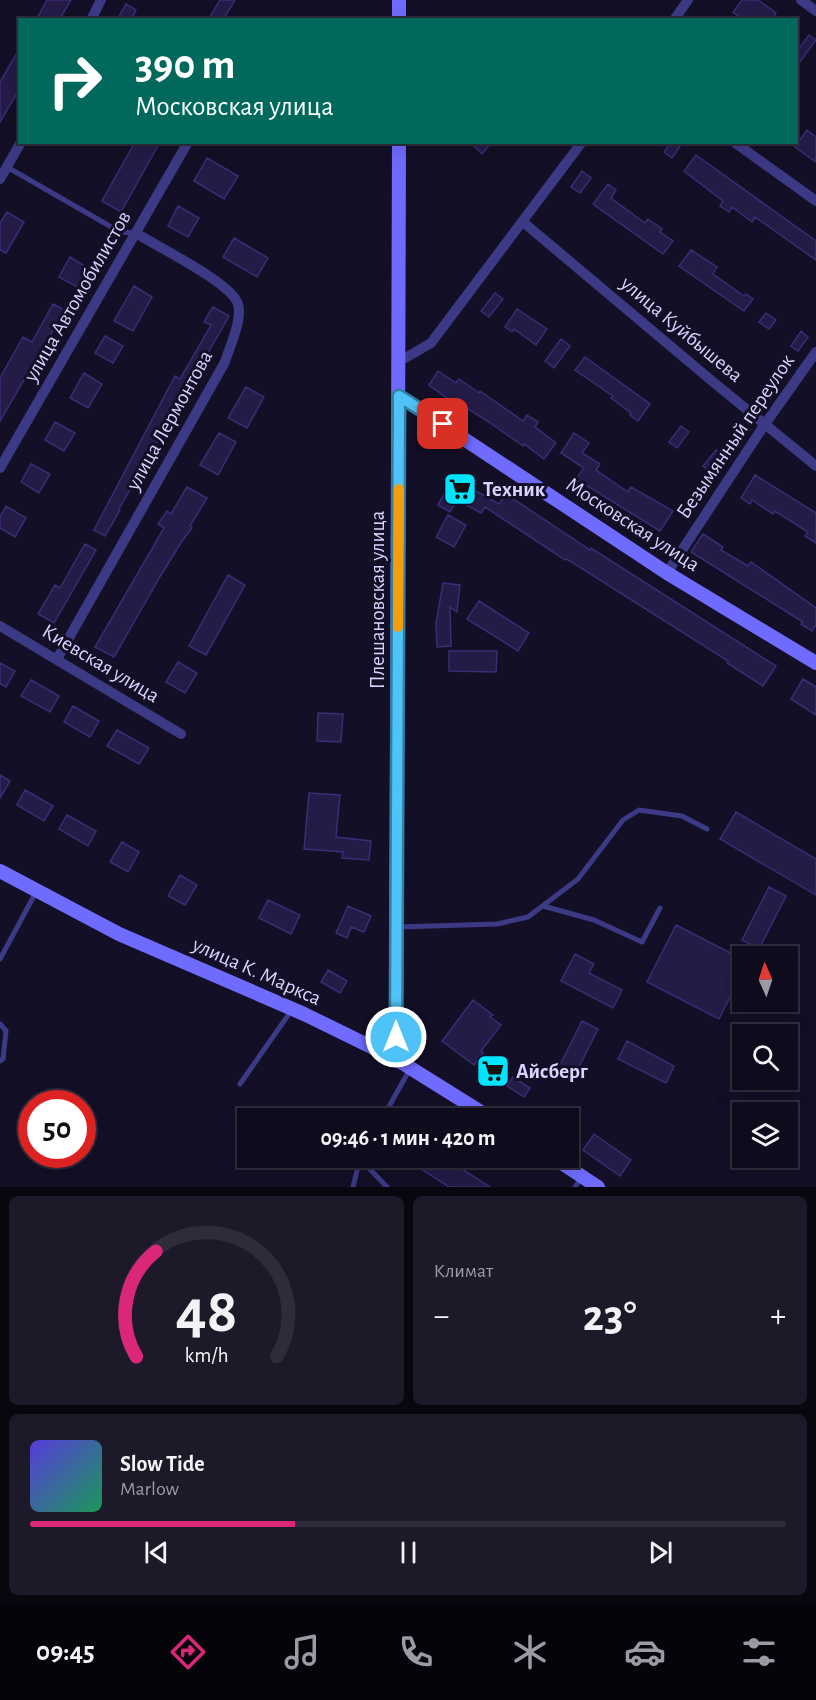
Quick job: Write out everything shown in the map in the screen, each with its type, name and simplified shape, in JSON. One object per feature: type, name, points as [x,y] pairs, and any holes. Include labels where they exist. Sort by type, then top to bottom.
[{"type":"main road","points":[[399,0],[399,18]]},
{"type":"main road","name":"Плешановская улица","points":[[396,1059],[399,144]]},
{"type":"main road","name":"Московская улица","points":[[399,396],[667,573],[816,663]]},
{"type":"main road","name":"улица К. Маркса","points":[[0,871],[118,934],[292,1009],[396,1059],[475,1108]]},
{"type":"main road","points":[[565,1168],[579,1181],[598,1187]]},
{"type":"street","points":[[92,18],[101,0]]},
{"type":"street","points":[[675,18],[688,0]]},
{"type":"street","points":[[801,0],[816,11]]},
{"type":"street","points":[[0,178],[20,144]]},
{"type":"street","name":"улица Автомобилистов","points":[[0,468],[187,144]]},
{"type":"street","points":[[400,361],[431,343],[581,144]]},
{"type":"street","points":[[737,144],[816,201]]},
{"type":"street","name":"улица Куйбышева","points":[[523,222],[816,466]]},
{"type":"street","name":"улица Лермонтова","points":[[57,659],[225,362],[239,319],[238,304],[233,296],[217,283],[136,234]]},
{"type":"street","name":"Безымянный переулок","points":[[667,573],[765,424],[816,352]]},
{"type":"street","name":"Киевская улица","points":[[0,626],[182,734]]},
{"type":"lane","points":[[7,167],[120,232],[136,234]]},
{"type":"lane","points":[[397,927],[497,924],[528,917],[578,879],[623,820],[639,810],[682,816],[707,829]]},
{"type":"lane","points":[[0,959],[37,890]]},
{"type":"lane","points":[[543,906],[594,920],[642,942],[660,908]]},
{"type":"lane","points":[[240,1084],[292,1009]]},
{"type":"lane","points":[[0,1024],[6,1031],[3,1059],[0,1061]]},
{"type":"lane","points":[[388,1108],[411,1068]]},
{"type":"lane","points":[[353,1187],[358,1168]]},
{"type":"lane","points":[[369,1168],[387,1187]]},
{"type":"building","points":[[47,0],[71,0],[60,18],[37,18]]},
{"type":"building","points":[[220,0],[235,0],[224,18],[209,18]]},
{"type":"building","points":[[742,0],[758,0],[776,13],[773,18],[740,18],[733,12]]},
{"type":"building","points":[[126,4],[136,10],[132,18],[118,18]]},
{"type":"building","points":[[809,35],[816,40],[798,64],[798,50]]},
{"type":"building","points":[[18,51],[18,91],[0,122],[0,82]]},
{"type":"building","points":[[807,130],[816,137],[816,162],[795,147]]},
{"type":"building","points":[[134,144],[159,144],[121,212],[102,201]]},
{"type":"building","points":[[472,144],[490,144],[482,154]]},
{"type":"building","points":[[670,144],[682,144],[672,158],[664,152]]},
{"type":"building","points":[[696,155],[816,241],[816,260],[755,217],[752,222],[732,207],[729,212],[720,206],[723,201],[684,171]]},
{"type":"building","points":[[207,158],[238,176],[224,199],[194,181]]},
{"type":"building","points":[[582,171],[591,178],[580,193],[571,187]]},
{"type":"building","points":[[608,184],[616,190],[611,198],[645,223],[648,219],[662,229],[660,232],[673,241],[663,254],[593,204]]},
{"type":"building","points":[[178,206],[199,218],[188,237],[168,226]]},
{"type":"building","points":[[7,212],[24,222],[6,253],[0,250],[0,223]]},
{"type":"building","points":[[234,238],[268,258],[257,277],[223,257]]},
{"type":"building","points":[[691,250],[717,267],[713,274],[744,296],[746,294],[753,299],[744,311],[679,266]]},
{"type":"building","points":[[70,257],[88,268],[77,287],[59,277]]},
{"type":"building","points":[[134,286],[152,297],[133,331],[114,321]]},
{"type":"building","points":[[495,293],[503,299],[489,317],[481,311]]},
{"type":"building","points":[[53,304],[65,310],[0,421],[0,378],[23,337],[32,342]]},
{"type":"building","points":[[213,307],[229,316],[105,536],[94,530],[175,376],[180,379],[211,325],[204,322]]},
{"type":"building","points":[[517,309],[547,329],[536,345],[514,329],[512,332],[505,327]]},
{"type":"building","points":[[766,313],[776,320],[769,329],[759,322]]},
{"type":"building","points":[[801,331],[808,337],[798,351],[791,346]]},
{"type":"building","points":[[105,336],[123,346],[113,363],[95,353]]},
{"type":"building","points":[[561,339],[570,346],[554,368],[545,361]]},
{"type":"building","points":[[585,357],[650,404],[638,421],[611,398],[613,396],[575,370]]},
{"type":"building","points":[[438,371],[456,383],[459,379],[479,393],[480,391],[523,421],[527,415],[538,422],[535,427],[556,443],[544,459],[459,403],[458,406],[429,385]]},
{"type":"building","points":[[84,373],[102,384],[88,408],[70,398]]},
{"type":"building","points":[[246,387],[264,397],[247,428],[228,418]]},
{"type":"building","points":[[55,422],[75,433],[64,451],[45,440]]},
{"type":"building","points":[[681,426],[689,432],[677,448],[669,442]]},
{"type":"building","points":[[219,433],[236,442],[218,475],[200,465]]},
{"type":"building","points":[[574,433],[589,443],[582,453],[600,464],[596,470],[628,492],[631,487],[673,511],[660,531],[576,479],[584,468],[561,453]]},
{"type":"building","points":[[716,450],[723,455],[710,472],[703,466]]},
{"type":"building","points":[[31,464],[50,474],[39,493],[21,482]]},
{"type":"building","points":[[755,475],[816,513],[816,543],[805,536],[808,532],[775,511],[773,514],[752,500],[750,504],[741,498]]},
{"type":"building","points":[[453,478],[499,504],[506,494],[590,550],[591,548],[776,666],[763,686],[727,663],[728,661],[567,559],[565,560],[485,507],[481,513],[457,500],[450,512],[438,505]]},
{"type":"building","points":[[187,487],[207,498],[190,526],[192,528],[161,575],[114,657],[95,647],[164,528],[158,524],[167,511],[171,514]]},
{"type":"building","points":[[6,506],[26,518],[15,537],[0,528],[0,517]]},
{"type":"building","points":[[448,515],[466,525],[454,547],[436,537]]},
{"type":"building","points":[[703,534],[723,547],[721,550],[748,566],[751,562],[816,608],[816,625],[812,631],[801,624],[803,622],[691,552]]},
{"type":"building","points":[[85,544],[96,550],[54,623],[38,614],[55,585],[60,588]]},
{"type":"building","points":[[228,575],[245,585],[206,655],[189,646]]},
{"type":"building","points":[[443,583],[460,585],[457,612],[450,607],[451,646],[437,647],[436,623]]},
{"type":"building","points":[[479,601],[529,633],[518,651],[467,619]]},
{"type":"building","points":[[449,651],[497,651],[496,672],[449,671]]},
{"type":"building","points":[[178,662],[197,673],[185,693],[166,682]]},
{"type":"building","points":[[0,663],[15,671],[6,687],[0,684]]},
{"type":"building","points":[[803,679],[816,687],[816,715],[791,699]]},
{"type":"building","points":[[31,680],[59,696],[50,712],[21,696]]},
{"type":"building","points":[[73,706],[99,721],[90,737],[64,722]]},
{"type":"building","points":[[318,713],[343,714],[341,742],[317,741]]},
{"type":"building","points":[[117,730],[149,748],[139,764],[107,746]]},
{"type":"building","points":[[0,775],[10,781],[0,798]]},
{"type":"building","points":[[25,790],[53,806],[44,821],[17,805]]},
{"type":"building","points":[[309,793],[340,795],[336,837],[371,841],[369,860],[342,858],[343,852],[304,849]]},
{"type":"building","points":[[736,812],[816,859],[816,895],[720,839]]},
{"type":"building","points":[[67,815],[96,831],[88,846],[59,829]]},
{"type":"building","points":[[122,842],[139,852],[128,872],[110,862]]},
{"type":"building","points":[[180,875],[197,885],[185,905],[168,896]]},
{"type":"building","points":[[769,887],[786,896],[761,946],[753,946],[742,940]]},
{"type":"building","points":[[268,900],[300,915],[291,934],[259,918]]},
{"type":"building","points":[[348,906],[371,916],[364,932],[351,927],[347,938],[336,933]]},
{"type":"building","points":[[676,925],[732,954],[732,993],[719,1019],[647,982]]},
{"type":"building","points":[[575,954],[594,964],[589,973],[622,990],[613,1008],[561,981]]},
{"type":"building","points":[[328,970],[347,981],[340,993],[321,982]]},
{"type":"building","points":[[473,1000],[493,1015],[490,1017],[501,1025],[481,1051],[483,1053],[474,1065],[442,1041]]},
{"type":"building","points":[[582,1021],[598,1029],[575,1075],[559,1067]]},
{"type":"building","points":[[627,1041],[674,1066],[666,1083],[618,1059]]},
{"type":"building","points":[[513,1077],[530,1088],[524,1097],[507,1086]]},
{"type":"building","points":[[594,1134],[631,1160],[620,1176],[583,1150]]},
{"type":"building","points":[[420,1168],[461,1168],[490,1187],[449,1187]]},
{"type":"slow traffic","points":[[398,627],[399,489]]},
{"type":"place","name":"Техник","points":[[460,489]]},
{"type":"place","name":"Айсберг","points":[[493,1071]]},
{"type":"route","points":[[396,1037],[399,396],[443,424]]}]
